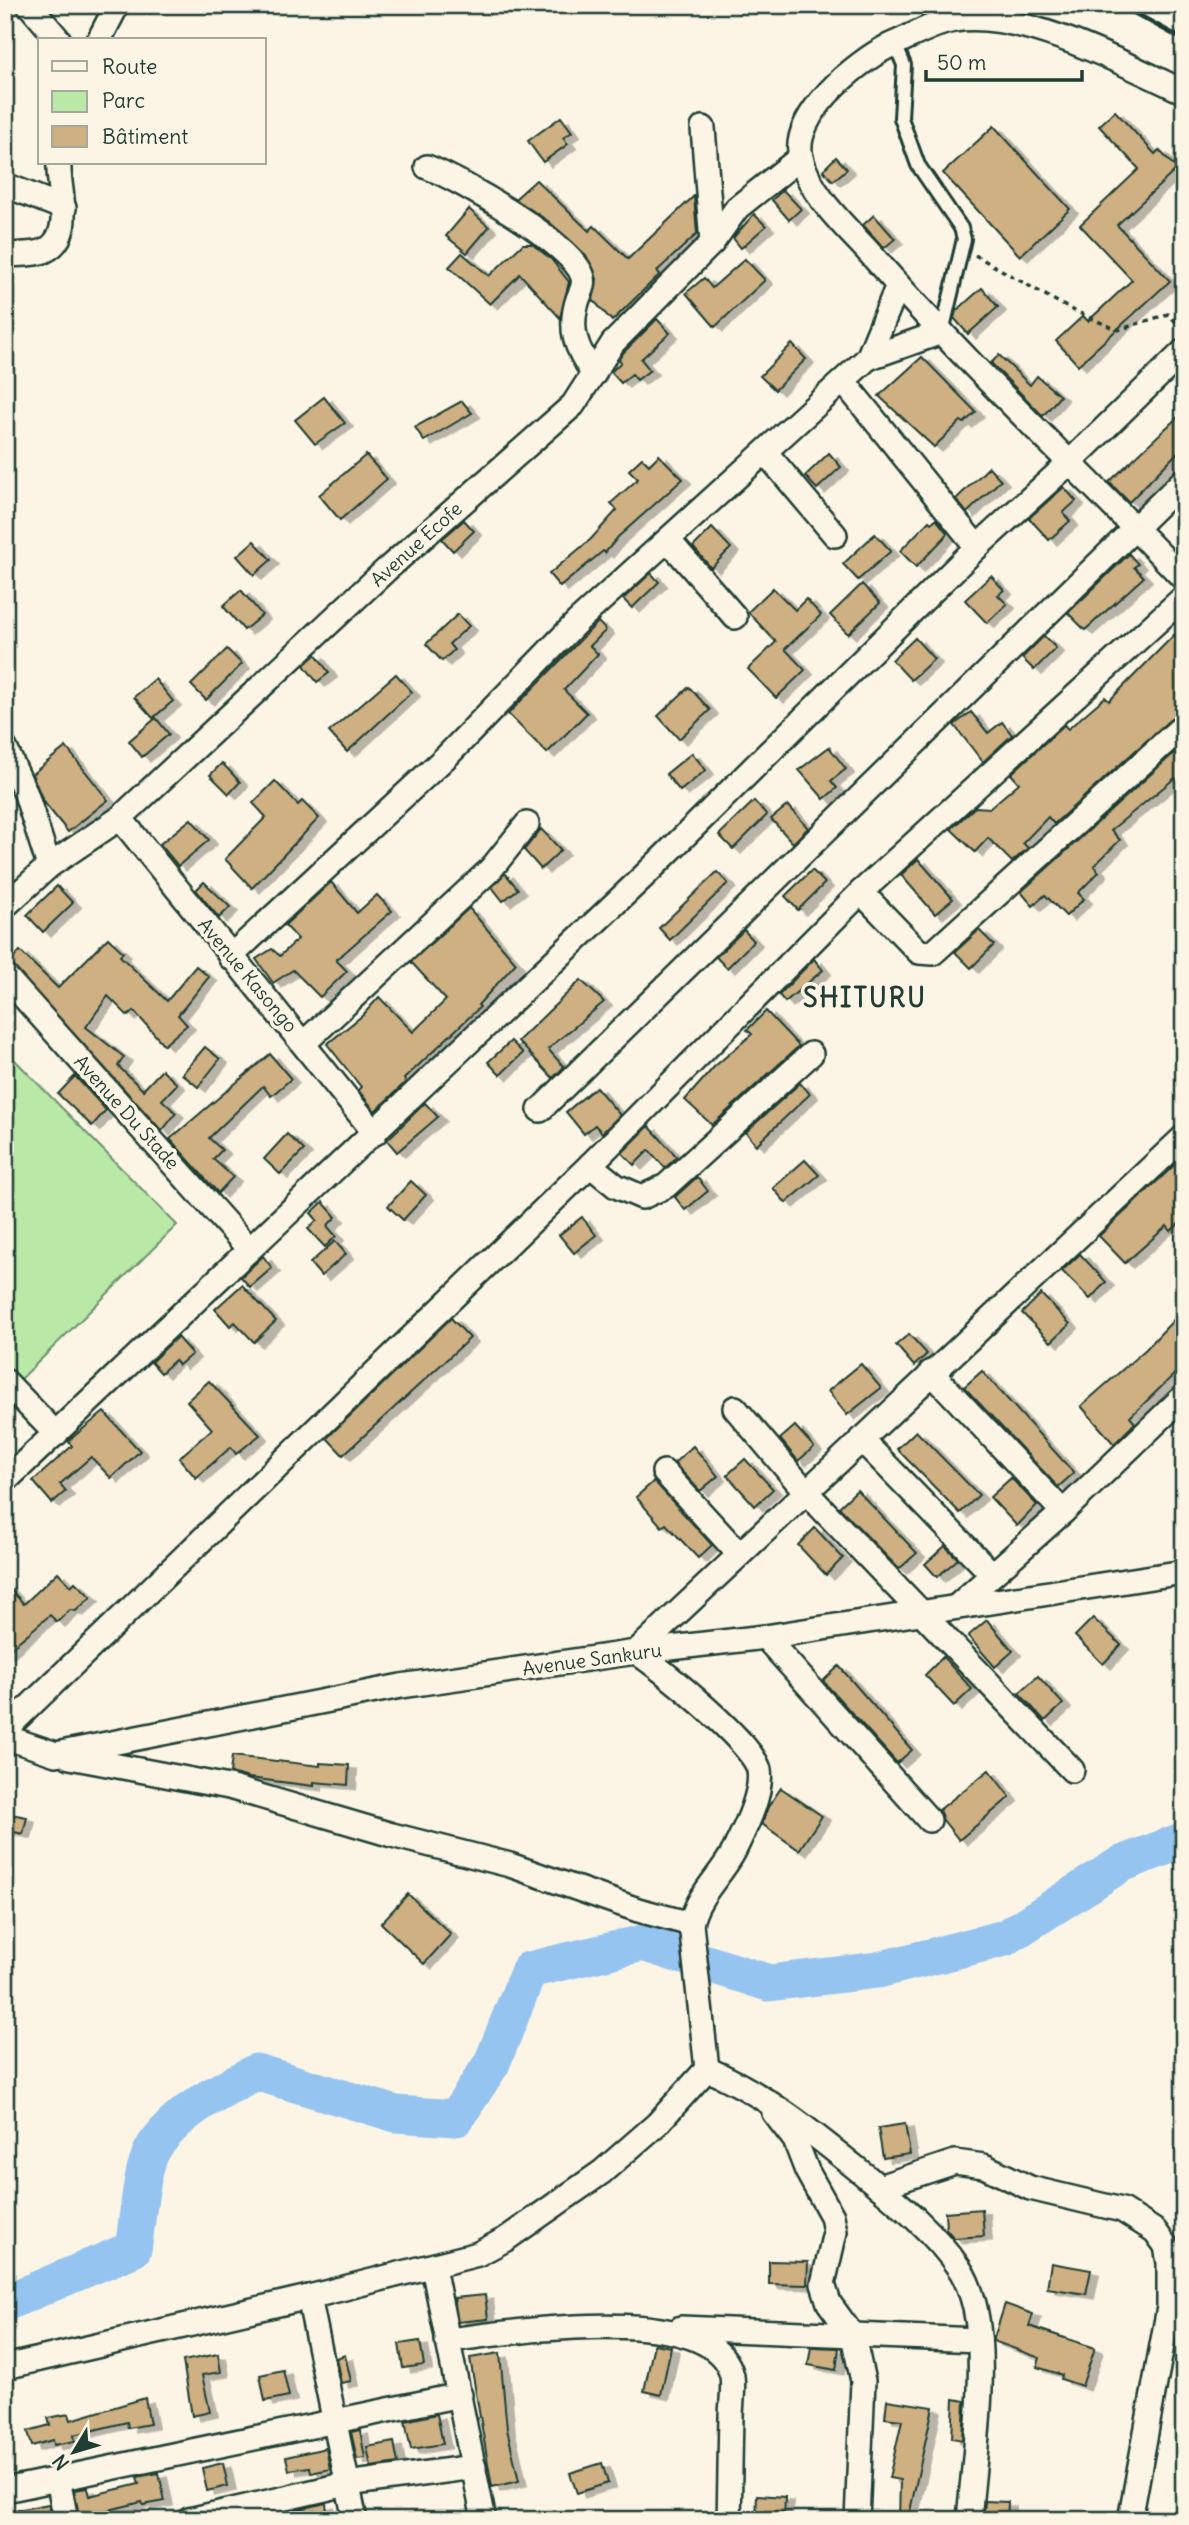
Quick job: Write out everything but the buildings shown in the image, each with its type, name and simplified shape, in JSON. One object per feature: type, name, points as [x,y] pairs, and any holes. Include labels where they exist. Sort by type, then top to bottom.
[{"type":"street","points":[[29,5],[57,38]]},
{"type":"street","points":[[100,38],[117,5]]},
{"type":"street","points":[[1184,92],[1122,62],[994,18],[953,20],[876,52],[814,108],[800,134],[801,157],[815,190],[942,332],[1068,464],[1184,579]]},
{"type":"street","points":[[703,128],[712,243]]},
{"type":"street","name":"Avenue Ecofe","points":[[5,906],[49,866],[120,818],[386,570],[573,405],[613,343],[712,243],[737,208],[801,157]]},
{"type":"street","points":[[5,255],[43,251],[55,243],[62,231],[64,208],[60,164]]},
{"type":"street","points":[[427,167],[454,177],[500,203],[573,261],[583,274],[584,284],[572,319],[573,334],[578,352],[594,374]]},
{"type":"street","points":[[5,185],[64,208]]},
{"type":"street","points":[[230,957],[447,755],[578,621],[868,358],[898,285]]},
{"type":"street","points":[[868,358],[942,332]]},
{"type":"street","points":[[5,1481],[375,1133],[872,653],[977,547],[1068,464],[1184,351]]},
{"type":"street","points":[[844,382],[977,547]]},
{"type":"street","points":[[766,453],[835,535]]},
{"type":"street","points":[[540,1110],[1184,480]]},
{"type":"street","points":[[669,541],[735,617]]},
{"type":"street","points":[[5,1730],[590,1165],[861,892],[1184,597]]},
{"type":"street","points":[[861,892],[919,952],[933,953],[1184,725]]},
{"type":"street","points":[[5,748],[26,794],[49,866]]},
{"type":"street","name":"Avenue Kasongo","points":[[120,818],[375,1133]]},
{"type":"street","points":[[304,1043],[491,869],[527,824]]},
{"type":"street","name":"Avenue Du Stade","points":[[5,976],[249,1249]]},
{"type":"street","points":[[590,1165],[616,1186],[642,1197],[666,1186],[811,1054]]},
{"type":"street","points":[[5,2367],[309,2297],[478,2254],[506,2239],[602,2172],[657,2124],[707,2069],[691,1924],[695,1906],[733,1853],[760,1780],[759,1768],[753,1756],[666,1671],[636,1652],[738,1553],[807,1493],[931,1371],[1184,1137]]},
{"type":"street","points":[[931,1371],[1063,1512]]},
{"type":"street","points":[[5,1381],[56,1434]]},
{"type":"street","points":[[956,1607],[1063,1512],[1184,1396]]},
{"type":"street","points":[[735,1408],[807,1493],[1072,1770]]},
{"type":"street","points":[[861,1439],[992,1574]]},
{"type":"street","points":[[664,1472],[738,1553]]},
{"type":"street","name":"Avenue Sankuru","points":[[5,1737],[56,1754],[401,1686],[636,1652],[765,1637],[1184,1572]]},
{"type":"street","points":[[765,1637],[929,1820]]},
{"type":"street","points":[[56,1754],[229,1787],[392,1835],[510,1865],[638,1910],[691,1924]]},
{"type":"street","points":[[707,2069],[741,2083],[799,2122],[936,2238],[962,2271],[975,2307],[979,2340],[978,2413],[969,2520]]},
{"type":"street","points":[[741,2083],[780,2118],[796,2140],[807,2171],[832,2216],[835,2232],[823,2284],[829,2304],[853,2336],[863,2381],[857,2520]]},
{"type":"street","points":[[879,2187],[955,2162],[984,2166],[1030,2188],[1122,2210],[1140,2220],[1160,2238],[1166,2246],[1169,2263],[1169,2307],[1130,2520]]},
{"type":"street","points":[[433,2267],[484,2520]]},
{"type":"street","points":[[309,2297],[355,2520]]},
{"type":"street","points":[[447,2340],[566,2328],[650,2327],[979,2340]]},
{"type":"street","points":[[650,2327],[699,2341],[717,2350],[732,2376],[729,2520]]},
{"type":"street","points":[[5,2490],[460,2395]]},
{"type":"street","points":[[189,2520],[347,2484],[474,2467]]},
{"type":"street","points":[[58,2479],[66,2520]]},
{"type":"lane","points":[[895,44],[904,65],[901,118],[918,166],[961,228],[963,249],[942,332]]},
{"type":"path","points":[[963,249],[1068,308],[1118,330],[1168,314],[1184,330]]},
{"type":"green space","points":[[5,1050],[177,1225],[17,1383],[5,1371]]},
{"type":"waterway","points":[[5,2303],[133,2249],[146,2165],[156,2144],[189,2111],[256,2072],[396,2114],[456,2118],[492,2063],[529,1970],[643,1943],[769,1983],[878,1970],[1005,1938],[1121,1864],[1184,1840]]},
{"type":"railway","points":[[1120,5],[1184,40]]},
{"type":"district","name":"SHITURU","points":[[865,997]]}]
